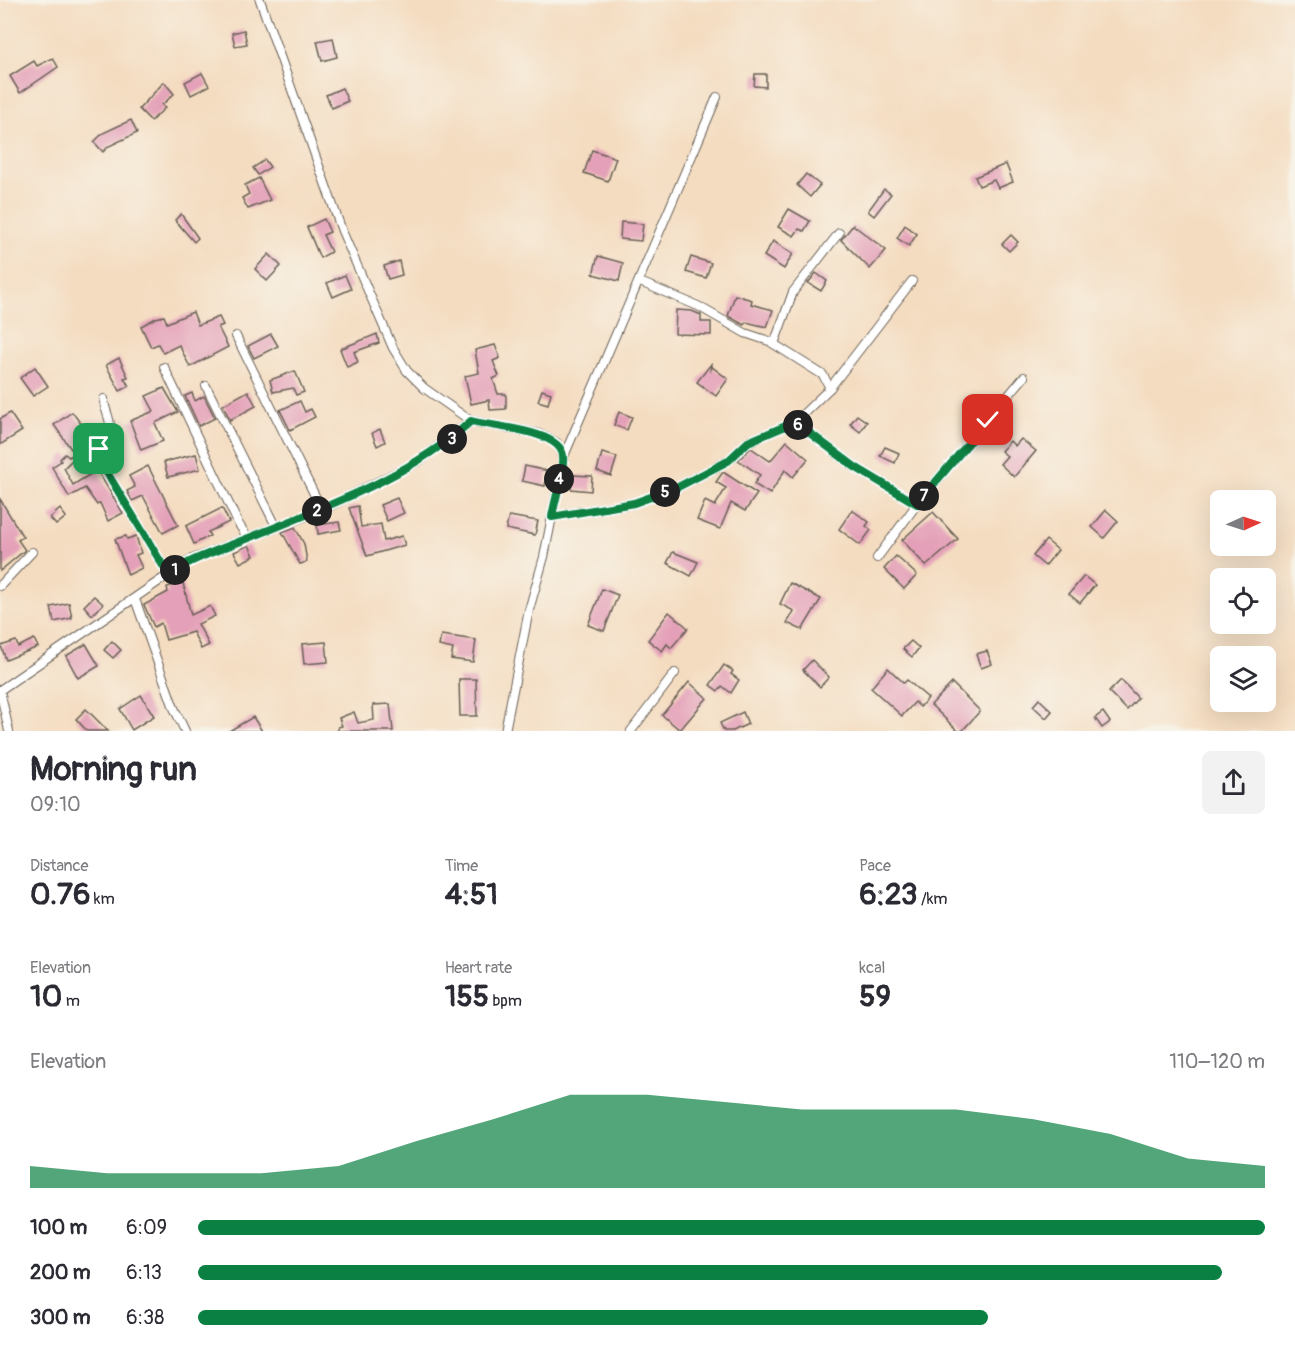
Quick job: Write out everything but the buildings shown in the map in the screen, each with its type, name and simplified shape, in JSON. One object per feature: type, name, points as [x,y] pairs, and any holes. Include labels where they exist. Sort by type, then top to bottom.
[{"type":"street","points":[[260,0],[342,231],[393,348],[407,371],[423,388],[471,421],[539,434],[557,443],[564,456]]},
{"type":"street","points":[[506,731],[529,610],[552,517],[564,456],[717,98]]},
{"type":"street","points":[[774,344],[793,292],[839,233]]},
{"type":"street","points":[[552,517],[634,503],[676,488],[728,461],[748,442],[795,422],[830,388],[912,281]]},
{"type":"street","points":[[640,282],[698,306],[745,333],[774,344],[822,375],[830,388]]},
{"type":"street","points":[[236,336],[322,510]]},
{"type":"street","points":[[164,367],[238,523],[248,538]]},
{"type":"street","points":[[877,558],[917,504],[1024,377]]},
{"type":"street","points":[[206,386],[276,526]]},
{"type":"street","points":[[104,399],[104,411],[110,423],[110,432],[99,449],[100,461],[168,574]]},
{"type":"street","points":[[9,731],[0,690],[135,599],[168,574],[190,560],[322,510],[419,461],[471,421]]},
{"type":"street","points":[[795,422],[855,467],[917,504]]},
{"type":"street","points":[[0,586],[32,552]]},
{"type":"street","points":[[135,599],[174,708],[185,731]]},
{"type":"street","points":[[631,731],[675,673]]},
{"type":"route","points":[[99,449],[100,461],[168,574],[190,560],[322,510],[419,461],[453,438],[471,421],[487,426],[539,434],[557,443],[564,456],[552,517],[634,503],[676,488],[728,461],[748,442],[795,422],[855,467],[917,504],[988,420]]}]
